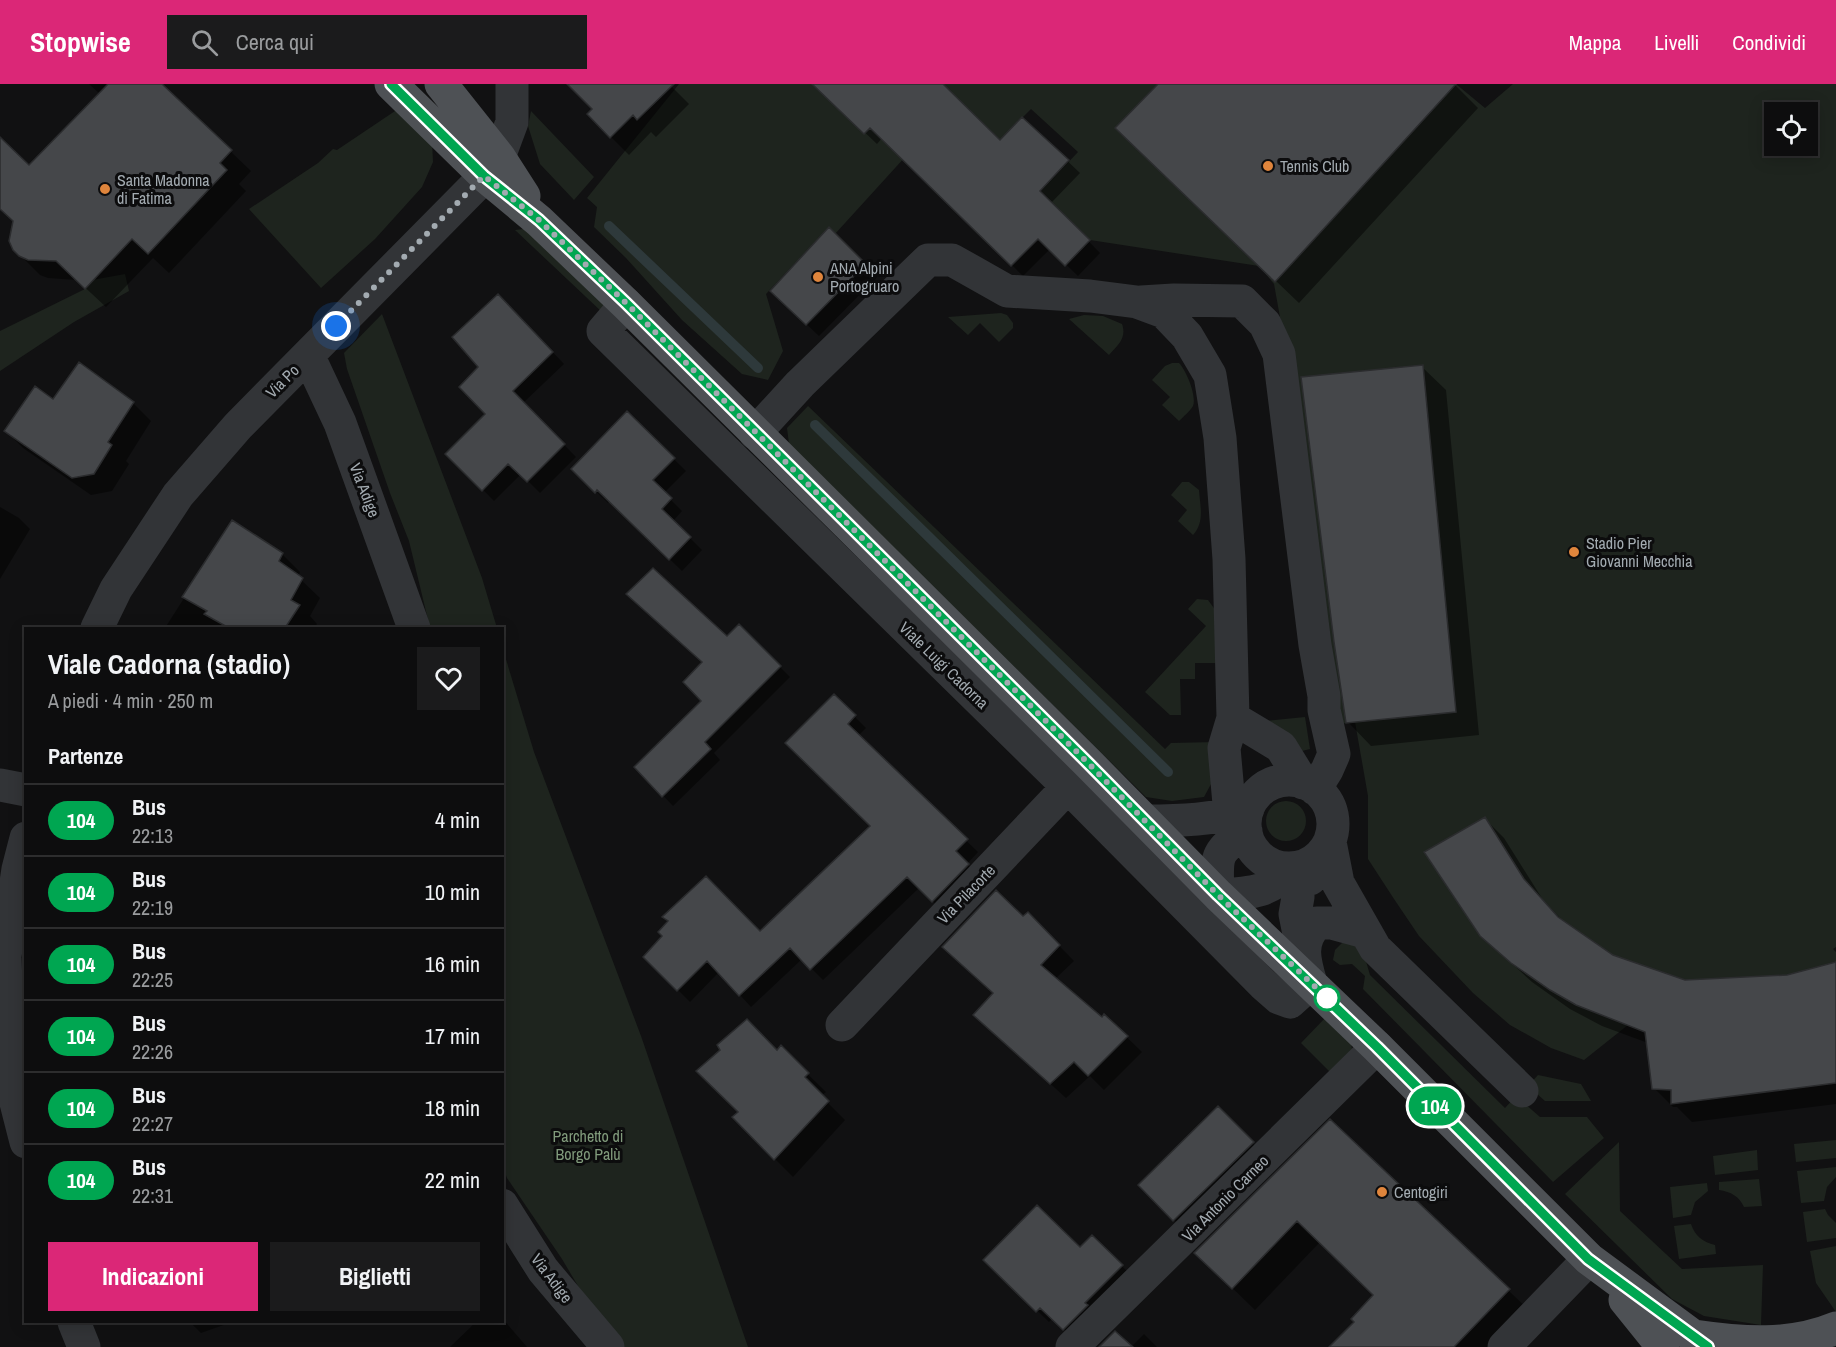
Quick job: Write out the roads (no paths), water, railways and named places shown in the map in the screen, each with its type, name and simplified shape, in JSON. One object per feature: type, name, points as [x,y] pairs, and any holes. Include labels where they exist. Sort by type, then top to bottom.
[{"type":"main road","name":"Viale Luigi Cadorna","points":[[392,84],[492,167],[539,220],[626,303],[755,433],[1078,775],[1145,820],[1218,895],[1307,969],[1377,1047],[1595,1265],[1663,1347]]},
{"type":"main road","name":"Viale Luigi Cadorna","points":[[441,84],[492,167]]},
{"type":"main road","name":"Viale Luigi Cadorna","points":[[1595,1265],[1701,1342]]},
{"type":"main road","points":[[1701,1342],[1771,1344],[1800,1340],[1836,1328]]},
{"type":"street","points":[[492,167],[512,122],[512,84]]},
{"type":"street","name":"Via Po","points":[[97,627],[116,589],[178,495],[238,426],[492,167]]},
{"type":"street","points":[[755,433],[800,384],[928,260],[952,260],[1007,291],[1090,296],[1137,302],[1174,300],[1242,302],[1265,324],[1279,354],[1314,645],[1324,696],[1324,710],[1334,754],[1327,770],[1309,786]]},
{"type":"street","points":[[1137,302],[1164,312],[1187,336],[1210,375],[1220,438],[1229,559],[1233,718],[1224,748],[1241,819],[1250,845],[1258,856],[1270,864],[1283,868],[1298,868],[1360,923]]},
{"type":"street","name":"Viale Luigi Cadorna","points":[[626,303],[603,331],[667,396],[1078,775],[1229,952],[1279,998],[1290,1002],[1307,969]]},
{"type":"street","name":"Via Adige","points":[[308,355],[340,423],[414,627]]},
{"type":"street","points":[[1233,718],[1281,747],[1309,786],[1327,802],[1333,820],[1330,842],[1338,883],[1375,948],[1522,1091]]},
{"type":"street","name":"Via Pilacorte","points":[[842,1024],[1078,775]]},
{"type":"street","points":[[1309,786],[1290,780],[1270,785],[1254,797],[1223,847],[1217,862],[1218,895],[1255,893],[1277,883],[1298,868],[1311,863],[1330,842]]},
{"type":"street","points":[[0,785],[24,790]]},
{"type":"street","points":[[1145,820],[1241,819]]},
{"type":"street","points":[[24,846],[18,869],[5,956],[13,1091],[24,1134]]},
{"type":"street","points":[[1298,868],[1298,897],[1295,914],[1307,969]]},
{"type":"street","points":[[1307,969],[1309,931],[1317,923],[1360,923]]},
{"type":"street","name":"Via Antonio Carneo","points":[[1072,1347],[1377,1047]]},
{"type":"street","name":"Via Adige","points":[[504,1208],[543,1270],[608,1347]]},
{"type":"street","points":[[1504,1347],[1595,1265]]},
{"type":"street","points":[[74,1323],[84,1347]]},
{"type":"waterway","points":[[609,226],[758,368]]},
{"type":"waterway","points":[[815,425],[1168,772]]},
{"type":"place","name":"Tennis Club","points":[[1268,166]]},
{"type":"place","name":"Santa Madonna di Fatima","points":[[105,189]]},
{"type":"place","name":"ANA Alpini Portogruaro","points":[[818,277]]},
{"type":"place","name":"Stadio Pier Giovanni Mecchia","points":[[1574,552]]},
{"type":"place","name":"Centogiri","points":[[1382,1192]]},
{"type":"park label","name":"Parchetto di Borgo Palù","points":[[588,1145]]}]
